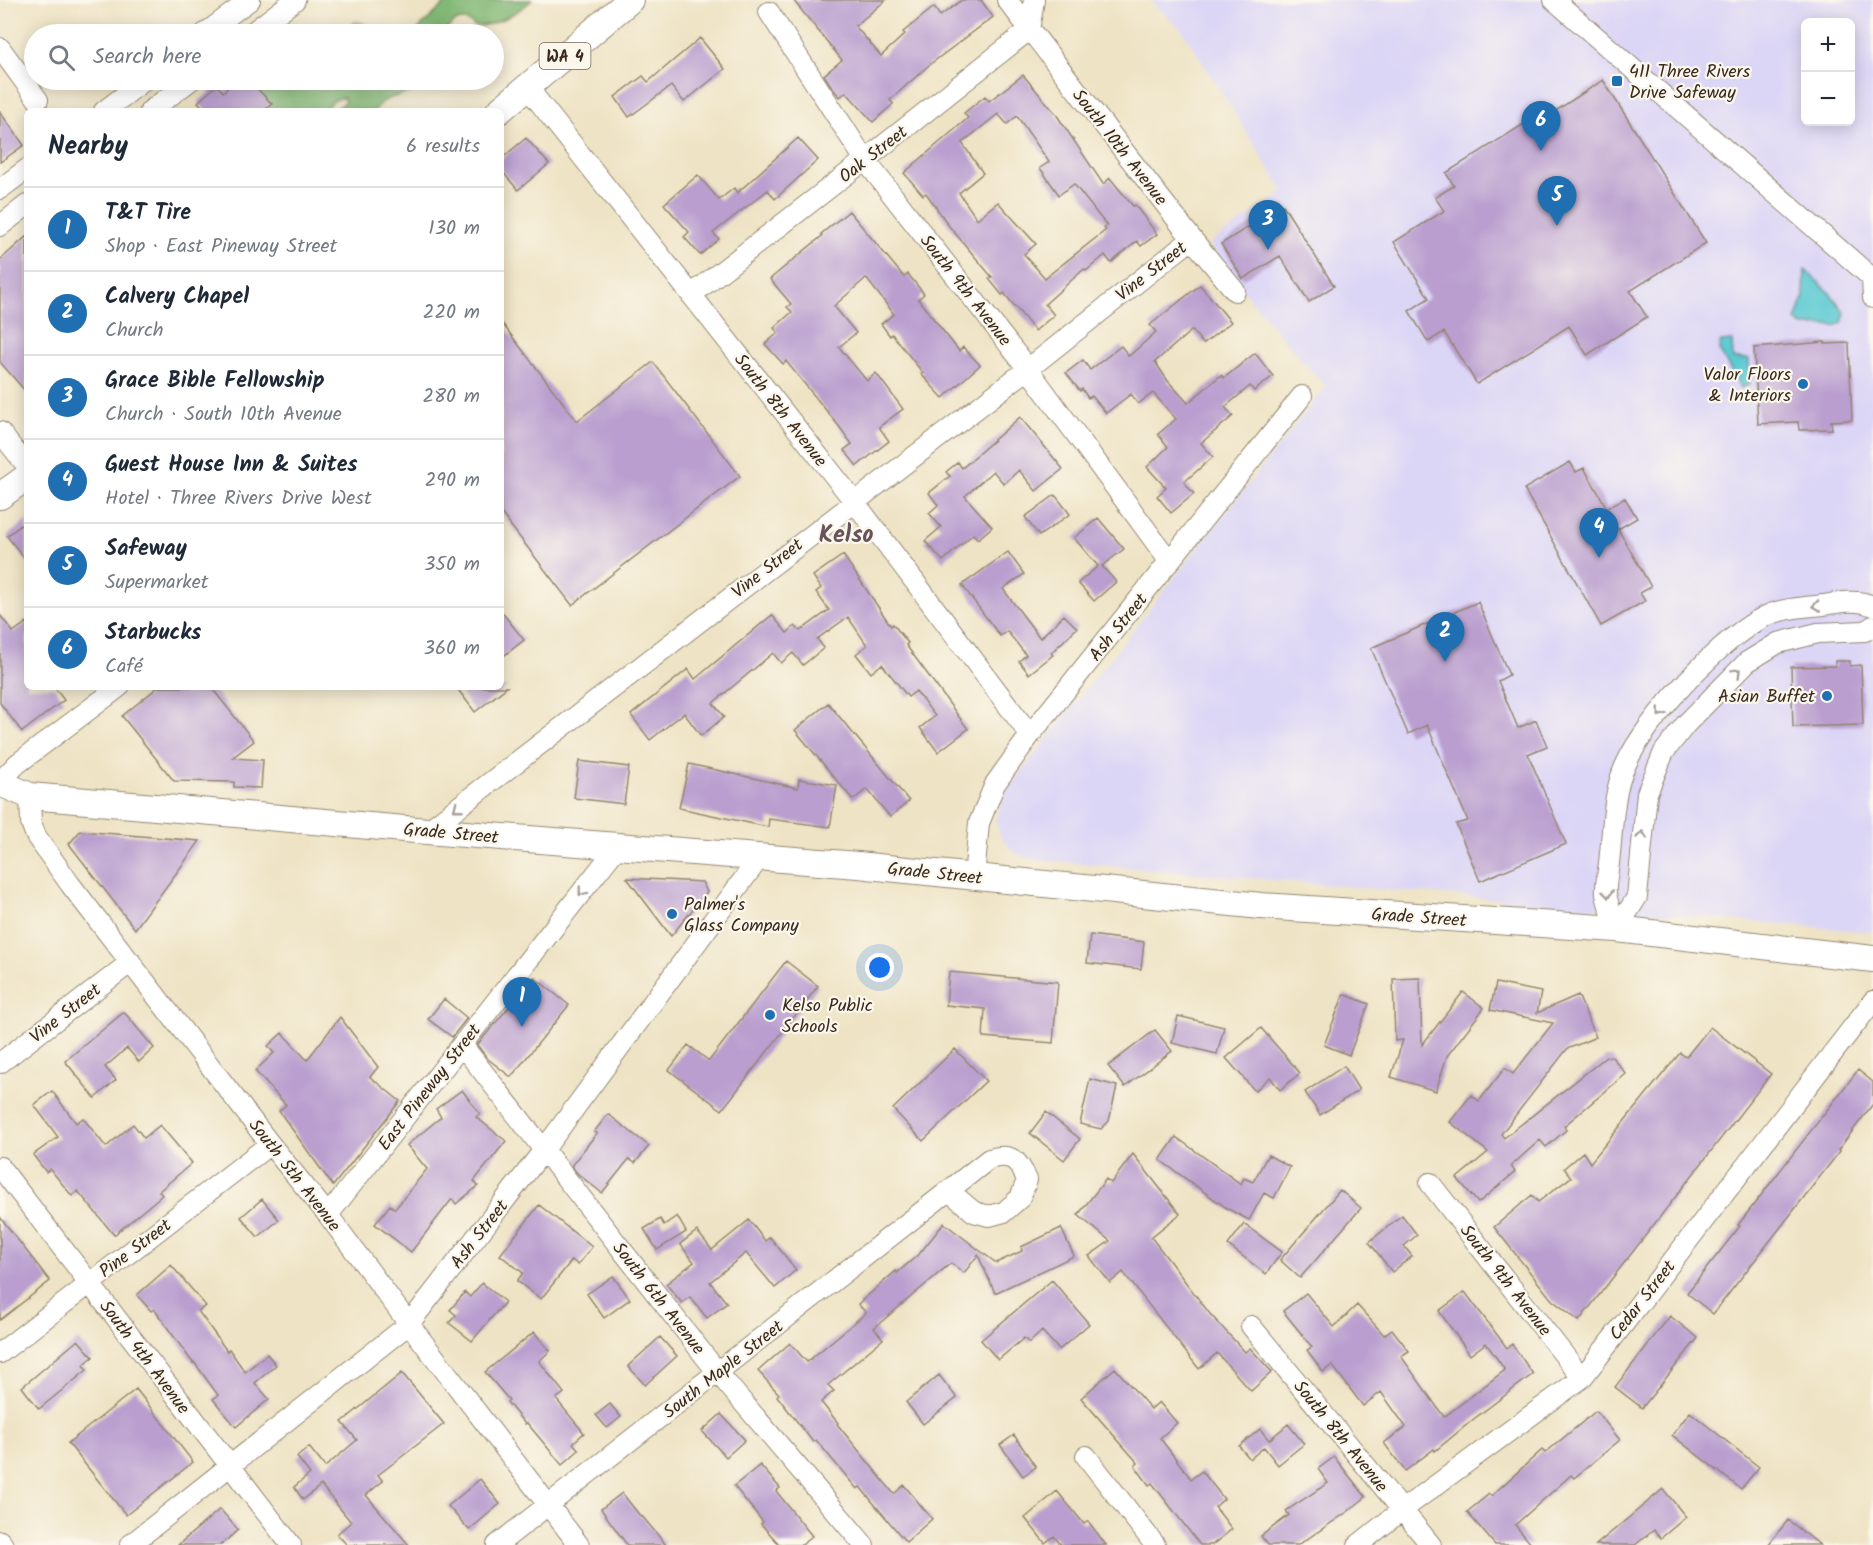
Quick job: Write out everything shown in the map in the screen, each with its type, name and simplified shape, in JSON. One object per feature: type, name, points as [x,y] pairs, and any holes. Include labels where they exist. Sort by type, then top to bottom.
[{"type":"main road","name":"WA 4","points":[[503,108],[630,0]]},
{"type":"main road","points":[[0,496],[24,479]]},
{"type":"main road","name":"Grade Street","points":[[0,782],[30,796],[427,831],[858,865],[1261,906],[1617,929],[1873,959]]},
{"type":"street","points":[[218,24],[250,0]]},
{"type":"street","points":[[263,24],[295,0]]},
{"type":"street","name":"South 10th Avenue","points":[[1007,0],[1235,291]]},
{"type":"street","points":[[1029,30],[1034,0]]},
{"type":"street","points":[[1554,0],[1872,278],[1873,298]]},
{"type":"street","name":"South 9th Avenue","points":[[769,12],[865,160],[1028,369],[1170,562]]},
{"type":"street","name":"Oak Street","points":[[691,295],[1029,30]]},
{"type":"street","points":[[0,48],[24,81]]},
{"type":"street","name":"South 8th Avenue","points":[[528,88],[854,501],[1030,735]]},
{"type":"street","points":[[31,90],[38,100]]},
{"type":"street","points":[[108,108],[132,90]]},
{"type":"street","points":[[154,108],[178,90]]},
{"type":"street","points":[[0,189],[24,171]]},
{"type":"street","points":[[0,226],[24,207]]},
{"type":"street","name":"Vine Street","points":[[427,831],[1028,369],[1192,239]]},
{"type":"street","name":"Ash Street","points":[[974,878],[979,823],[995,784],[1030,735],[1302,396]]},
{"type":"street","points":[[0,432],[24,462]]},
{"type":"street","points":[[1617,929],[1606,893],[1618,787],[1634,746],[1697,670],[1748,626],[1768,615],[1787,609],[1840,602],[1864,602],[1873,606]]},
{"type":"street","points":[[1617,929],[1637,897],[1647,793],[1664,752],[1686,724],[1747,662],[1778,643],[1818,633],[1865,631],[1873,626]]},
{"type":"street","points":[[0,782],[17,764],[115,690]]},
{"type":"street","name":"South 5th Avenue","points":[[30,796],[32,823],[36,836],[70,884],[270,1144],[328,1215],[579,1545]]},
{"type":"street","name":"East Pineway Street","points":[[328,1215],[618,846]]},
{"type":"street","name":"Ash Street","points":[[130,1545],[409,1324],[543,1151],[760,857]]},
{"type":"street","name":"Vine Street","points":[[0,1063],[131,962]]},
{"type":"street","name":"Cedar Street","points":[[1358,1545],[1582,1378],[1873,1001]]},
{"type":"street","name":"South 6th Avenue","points":[[462,1045],[718,1373],[864,1545]]},
{"type":"street","name":"Pine Street","points":[[0,1353],[270,1144]]},
{"type":"street","name":"South 4th Avenue","points":[[0,1167],[291,1545]]},
{"type":"street","name":"South 9th Avenue","points":[[1430,1183],[1582,1378]]},
{"type":"street","name":"South Maple Street","points":[[497,1545],[949,1191]]},
{"type":"street","name":"South 8th Avenue","points":[[1251,1326],[1431,1545]]},
{"type":"street","points":[[1086,1456],[1155,1545]]},
{"type":"shaded area","points":[[1149,0],[1873,0],[1873,932],[1032,859],[1014,853],[1001,837],[995,820],[1005,792],[1326,386],[1251,300],[1209,244],[1284,192],[1182,30]]},
{"type":"green space","points":[[449,0],[532,0],[512,14],[489,24],[472,24],[461,20],[453,24],[424,24]]},
{"type":"green space","points":[[242,90],[415,90],[390,98],[377,108],[338,108],[345,101],[344,98],[333,101],[327,108],[263,108],[248,100]]},
{"type":"water","points":[[1805,270],[1841,307],[1845,314],[1838,325],[1803,326],[1796,321],[1804,297]]},
{"type":"water","points":[[1732,341],[1733,359],[1749,359],[1750,384],[1741,388],[1719,350],[1721,342]]},
{"type":"building","points":[[793,0],[886,0],[855,26],[881,56],[905,34],[903,32],[934,7],[940,16],[962,0],[981,0],[993,17],[929,65],[890,100],[893,104],[873,122],[846,92],[840,97],[833,89],[824,75],[842,60]]},
{"type":"building","points":[[700,38],[725,69],[684,102],[671,86],[629,117],[615,97],[643,76],[648,82]]},
{"type":"building","points":[[1023,75],[1056,114],[1103,184],[1110,178],[1157,234],[1141,246],[1137,241],[1111,263],[1105,255],[1086,271],[1084,269],[1045,304],[1054,315],[1035,331],[1004,293],[1002,295],[989,279],[992,277],[949,226],[926,193],[923,195],[904,173],[968,118],[964,113],[985,96],[989,101]],"holes":[[[998,114],[1007,124],[1017,116],[1049,162],[1040,168],[1059,195],[1074,184],[1107,226],[1104,228],[1106,230],[1045,278],[1024,254],[1036,244],[998,202],[977,219],[959,193],[983,173],[962,143]]]},
{"type":"building","points":[[1603,80],[1706,243],[1630,291],[1647,317],[1587,355],[1569,326],[1477,384],[1444,332],[1428,342],[1409,311],[1429,298],[1394,242],[1444,211],[1435,197],[1454,186],[1446,173],[1551,107],[1554,112]]},
{"type":"building","points":[[211,90],[223,92],[225,90],[259,90],[272,104],[267,108],[203,108],[198,102]]},
{"type":"building","points":[[0,112],[24,145],[0,162]]},
{"type":"building","points":[[526,138],[549,164],[518,190],[504,174],[504,156]]},
{"type":"building","points":[[798,138],[818,160],[775,199],[768,190],[713,233],[719,239],[700,255],[684,237],[689,232],[664,204],[698,175],[719,200],[734,188],[737,193]]},
{"type":"building","points":[[1283,205],[1334,286],[1309,302],[1280,256],[1243,279],[1221,244]]},
{"type":"building","points":[[849,211],[904,277],[908,274],[924,294],[918,299],[959,351],[963,347],[980,365],[943,398],[921,374],[923,373],[892,334],[890,336],[881,324],[894,314],[866,278],[834,306],[856,333],[839,347],[867,381],[876,373],[903,409],[879,427],[889,441],[857,466],[844,450],[852,444],[838,425],[786,361],[783,364],[765,344],[778,333],[774,328],[792,312],[787,307],[791,304],[770,279]]},
{"type":"building","points":[[24,239],[24,390],[0,362],[0,260]]},
{"type":"building","points":[[1200,285],[1231,322],[1203,344],[1192,330],[1155,362],[1168,381],[1188,403],[1221,375],[1224,378],[1255,353],[1273,376],[1254,391],[1250,386],[1225,407],[1233,416],[1201,443],[1213,457],[1184,482],[1194,494],[1171,513],[1157,496],[1166,488],[1147,467],[1168,447],[1158,434],[1176,419],[1153,393],[1138,404],[1131,394],[1106,413],[1092,396],[1088,398],[1082,389],[1080,391],[1066,373],[1083,360],[1090,370],[1121,346],[1129,356],[1156,332],[1150,325]]},
{"type":"building","points":[[504,326],[577,421],[653,362],[740,476],[572,605],[504,517]]},
{"type":"building","name":"Valor Floors & Interiors","points":[[1825,342],[1825,344],[1849,343],[1852,420],[1831,421],[1832,429],[1799,430],[1798,422],[1758,424],[1754,348]]},
{"type":"building","points":[[1020,417],[1063,469],[1036,491],[1019,470],[1004,484],[993,471],[965,496],[992,527],[978,539],[973,534],[943,561],[925,541],[941,527],[929,513],[938,505],[929,493],[950,476],[946,472],[958,462],[962,468]]},
{"type":"building","points":[[1570,462],[1576,472],[1584,468],[1607,508],[1625,498],[1637,518],[1618,529],[1651,587],[1640,593],[1645,601],[1601,626],[1524,489]]},
{"type":"building","points":[[1055,495],[1070,514],[1039,536],[1025,517]]},
{"type":"building","points":[[1098,518],[1124,549],[1102,566],[1116,582],[1094,601],[1078,583],[1098,566],[1074,538]]},
{"type":"building","points":[[24,522],[24,558],[7,536]]},
{"type":"building","points":[[1008,552],[1024,574],[1003,589],[1040,638],[1064,615],[1077,628],[1051,653],[1053,655],[1029,674],[1019,661],[1026,655],[1007,631],[1000,636],[962,585]]},
{"type":"building","points":[[843,555],[891,626],[893,624],[908,643],[906,645],[968,729],[938,752],[920,728],[935,716],[916,691],[908,697],[882,664],[871,673],[856,654],[867,645],[848,617],[817,639],[824,648],[803,665],[793,653],[781,663],[773,653],[713,703],[724,717],[701,736],[684,713],[650,740],[631,715],[688,669],[695,679],[772,615],[787,633],[795,626],[800,631],[829,610],[816,592],[821,588],[813,576]]},
{"type":"building","points":[[1478,602],[1509,675],[1498,681],[1518,728],[1536,720],[1547,746],[1528,754],[1566,844],[1480,881],[1456,824],[1468,821],[1427,725],[1408,734],[1371,648]]},
{"type":"building","points":[[0,615],[13,632],[24,624],[24,690],[56,690],[64,700],[22,732],[0,703]]},
{"type":"building","points":[[504,615],[524,640],[504,656]]},
{"type":"building","name":"Asian Buffet","points":[[1835,661],[1850,661],[1850,666],[1861,665],[1863,725],[1793,727],[1791,667],[1835,666]]},
{"type":"building","points":[[154,690],[213,690],[254,741],[232,758],[263,760],[261,788],[234,787],[234,782],[174,781],[122,716]]},
{"type":"building","points":[[458,690],[503,690],[475,712]]},
{"type":"building","points":[[828,703],[909,801],[890,817],[867,789],[853,800],[795,730]]},
{"type":"building","points":[[579,761],[629,767],[624,804],[574,798]]},
{"type":"building","points":[[689,764],[798,788],[799,779],[837,785],[830,827],[769,819],[768,827],[679,808]]},
{"type":"building","points":[[80,831],[200,841],[135,929],[69,844]]},
{"type":"building","name":"Palmer's Glass Company","points":[[627,878],[702,882],[707,892],[671,936]]},
{"type":"building","points":[[1090,935],[1144,942],[1141,969],[1087,963]]},
{"type":"building","name":"Kelso Public Schools","points":[[786,961],[818,986],[722,1110],[669,1070],[688,1045],[709,1061]]},
{"type":"building","points":[[949,972],[1058,982],[1053,1043],[983,1037],[985,1009],[946,1005]]},
{"type":"building","points":[[534,977],[569,1005],[511,1077],[488,1059],[477,1045]]},
{"type":"building","points":[[1420,978],[1422,1045],[1463,992],[1484,1008],[1447,1056],[1436,1091],[1391,1077],[1403,1040],[1395,1041],[1393,979]]},
{"type":"building","points":[[1496,983],[1541,992],[1537,1013],[1578,995],[1596,1037],[1567,1049],[1501,1134],[1504,1138],[1606,1057],[1612,1057],[1626,1074],[1564,1126],[1566,1130],[1546,1147],[1540,1140],[1511,1166],[1515,1172],[1478,1203],[1457,1178],[1488,1152],[1450,1122],[1471,1095],[1479,1101],[1505,1068],[1513,1074],[1553,1023],[1490,1010]]},
{"type":"building","points":[[1344,994],[1369,1004],[1349,1055],[1324,1045]]},
{"type":"building","points":[[444,999],[467,1018],[452,1037],[428,1019]]},
{"type":"building","points":[[124,1012],[154,1048],[139,1062],[127,1048],[105,1067],[116,1080],[95,1098],[65,1061]]},
{"type":"building","points":[[1178,1016],[1224,1027],[1217,1054],[1172,1043]]},
{"type":"building","points":[[340,1017],[378,1067],[370,1077],[400,1101],[333,1186],[279,1111],[286,1105],[255,1071],[274,1053],[268,1046],[282,1033],[307,1060]]},
{"type":"building","points":[[1710,1027],[1771,1074],[1579,1321],[1552,1300],[1494,1227],[1532,1195],[1538,1202],[1571,1177],[1564,1168],[1583,1152],[1590,1163],[1680,1053],[1686,1057]]},
{"type":"building","points":[[1261,1028],[1300,1073],[1280,1090],[1270,1077],[1255,1091],[1226,1058]]},
{"type":"building","points":[[1155,1030],[1172,1051],[1125,1087],[1108,1066]]},
{"type":"building","points":[[955,1049],[986,1081],[923,1141],[893,1109]]},
{"type":"building","points":[[1344,1066],[1359,1090],[1320,1115],[1305,1092]]},
{"type":"building","points":[[1858,1070],[1873,1082],[1873,1104],[1838,1150],[1840,1151],[1713,1314],[1687,1293]]},
{"type":"building","points":[[1090,1079],[1117,1086],[1109,1121],[1101,1129],[1080,1124]]},
{"type":"building","points":[[462,1090],[480,1114],[476,1117],[506,1141],[474,1181],[478,1186],[456,1204],[452,1199],[411,1252],[375,1224],[390,1205],[395,1209],[427,1169],[407,1145],[441,1117],[436,1109]]},
{"type":"building","points":[[52,1091],[76,1123],[83,1118],[106,1147],[133,1124],[144,1138],[160,1125],[192,1163],[159,1191],[162,1195],[114,1235],[78,1191],[72,1196],[50,1169],[46,1172],[33,1155],[58,1137],[34,1105]]},
{"type":"building","points":[[1046,1112],[1080,1139],[1064,1160],[1030,1133]]},
{"type":"building","points":[[608,1114],[649,1146],[635,1163],[629,1159],[602,1193],[571,1166],[597,1133],[594,1132]]},
{"type":"building","points":[[1176,1137],[1241,1184],[1244,1178],[1253,1182],[1268,1155],[1290,1167],[1274,1198],[1264,1193],[1249,1220],[1228,1209],[1160,1160]]},
{"type":"building","points":[[1133,1154],[1180,1214],[1151,1237],[1210,1314],[1245,1352],[1250,1348],[1272,1372],[1251,1391],[1217,1353],[1199,1369],[1123,1272],[1110,1283],[1089,1256],[1110,1241],[1078,1215],[1106,1179],[1111,1183]]},
{"type":"building","points":[[1340,1190],[1361,1208],[1300,1278],[1280,1260]]},
{"type":"building","points":[[262,1199],[279,1220],[258,1237],[241,1217]]},
{"type":"building","points":[[539,1205],[592,1247],[578,1265],[572,1260],[541,1299],[517,1281],[523,1273],[500,1255]]},
{"type":"building","points":[[1402,1215],[1417,1235],[1404,1246],[1412,1256],[1392,1272],[1369,1242]]},
{"type":"building","points":[[677,1216],[686,1232],[657,1250],[644,1229],[660,1219],[664,1225]]},
{"type":"building","points":[[0,1217],[50,1281],[0,1320]]},
{"type":"building","points":[[749,1220],[765,1241],[770,1237],[796,1270],[775,1288],[746,1253],[710,1282],[727,1303],[707,1318],[690,1297],[682,1303],[666,1284],[694,1262],[680,1244],[697,1231],[712,1250]]},
{"type":"building","points":[[944,1223],[996,1263],[1022,1251],[1021,1247],[1061,1228],[1074,1256],[995,1293],[978,1255],[964,1273],[951,1263],[874,1328],[883,1339],[828,1385],[834,1391],[821,1402],[837,1424],[894,1494],[904,1485],[932,1519],[906,1542],[860,1487],[857,1489],[816,1440],[813,1442],[777,1396],[779,1394],[758,1371],[790,1343],[807,1362],[866,1313],[858,1304],[920,1253]]},
{"type":"building","points":[[1244,1224],[1282,1252],[1266,1274],[1228,1245]]},
{"type":"building","points":[[171,1265],[206,1306],[198,1311],[245,1372],[267,1354],[276,1365],[255,1383],[269,1399],[236,1427],[213,1399],[218,1395],[194,1362],[154,1309],[151,1311],[137,1295]]},
{"type":"building","points":[[613,1276],[630,1299],[604,1318],[587,1294]]},
{"type":"building","points":[[1052,1280],[1089,1324],[1059,1350],[1042,1331],[1029,1343],[1024,1338],[998,1360],[981,1340]]},
{"type":"building","points":[[482,1283],[505,1302],[472,1341],[449,1323],[456,1315],[450,1310],[465,1292],[470,1297]]},
{"type":"building","points":[[1465,1292],[1507,1348],[1512,1344],[1533,1374],[1435,1451],[1434,1449],[1405,1471],[1384,1443],[1406,1427],[1381,1392],[1363,1406],[1332,1365],[1323,1372],[1307,1350],[1312,1347],[1283,1311],[1306,1293],[1334,1327],[1357,1305],[1384,1335],[1392,1329],[1409,1351],[1401,1356],[1444,1417],[1505,1370],[1486,1343],[1470,1355],[1439,1311]]},
{"type":"building","points":[[1670,1316],[1698,1338],[1642,1408],[1615,1387]]},
{"type":"building","points":[[534,1332],[550,1351],[539,1361],[564,1393],[556,1399],[584,1433],[573,1443],[579,1450],[562,1465],[527,1423],[525,1424],[507,1402],[509,1400],[485,1372]]},
{"type":"building","points":[[660,1337],[677,1356],[645,1385],[628,1366]]},
{"type":"building","points":[[78,1340],[93,1357],[83,1365],[87,1370],[39,1409],[22,1387]]},
{"type":"building","points":[[1115,1368],[1151,1409],[1159,1402],[1177,1423],[1160,1438],[1191,1479],[1202,1471],[1224,1499],[1215,1507],[1232,1529],[1212,1545],[1200,1545],[1152,1483],[1149,1485],[1135,1466],[1138,1463],[1081,1398]]},
{"type":"building","points":[[402,1373],[444,1424],[378,1475],[383,1481],[366,1495],[409,1545],[347,1545],[337,1534],[351,1522],[321,1485],[303,1500],[294,1487],[310,1474],[297,1457],[309,1447],[325,1467],[357,1440],[342,1422]]},
{"type":"building","points":[[939,1375],[957,1398],[923,1424],[906,1402]]},
{"type":"building","points":[[136,1389],[193,1462],[126,1515],[68,1443]]},
{"type":"building","points":[[610,1404],[621,1417],[607,1428],[596,1415]]},
{"type":"building","points":[[1596,1411],[1620,1440],[1574,1478],[1571,1475],[1515,1525],[1532,1545],[1495,1545],[1467,1512],[1489,1494],[1491,1496],[1542,1450],[1545,1453]]},
{"type":"building","points":[[1690,1412],[1759,1467],[1741,1489],[1672,1435]]},
{"type":"building","points":[[721,1414],[745,1440],[726,1457],[702,1431]]},
{"type":"building","points":[[1288,1424],[1304,1444],[1278,1465],[1264,1447],[1250,1459],[1239,1446],[1260,1429],[1269,1440]]},
{"type":"building","points":[[1014,1435],[1036,1467],[1023,1476],[1000,1445]]},
{"type":"building","points":[[1334,1457],[1366,1497],[1298,1545],[1268,1545],[1261,1536],[1289,1515],[1286,1511],[1328,1483],[1318,1469]]},
{"type":"building","points":[[760,1465],[780,1488],[776,1491],[812,1536],[802,1545],[780,1545],[761,1524],[763,1522],[734,1486]]},
{"type":"building","points":[[480,1479],[500,1504],[469,1530],[448,1506]]},
{"type":"building","points":[[1663,1489],[1686,1517],[1661,1538],[1654,1530],[1635,1545],[1596,1545]]},
{"type":"building","points":[[1057,1491],[1084,1524],[1088,1521],[1106,1545],[1061,1545],[1054,1536],[1045,1543],[1025,1518]]},
{"type":"building","points":[[622,1493],[666,1545],[627,1545],[601,1509]]},
{"type":"building","points":[[220,1509],[238,1530],[221,1545],[178,1545]]},
{"type":"building","points":[[1788,1520],[1820,1545],[1768,1545]]},
{"type":"place","name":"411 Three Rivers Drive Safeway","points":[[1617,81]]},
{"type":"place","name":"Starbucks","points":[[1541,151]]},
{"type":"place","name":"Safeway","points":[[1557,226]]},
{"type":"place","name":"Grace Bible Fellowship","points":[[1268,250]]},
{"type":"place","name":"Valor Floors & Interiors","points":[[1803,384]]},
{"type":"place","name":"Guest House Inn & Suites","points":[[1599,558]]},
{"type":"place","name":"Calvery Chapel","points":[[1445,662]]},
{"type":"place","name":"Asian Buffet","points":[[1827,696]]},
{"type":"place","name":"Palmer's Glass Company","points":[[672,914]]},
{"type":"place","name":"Kelso Public Schools","points":[[770,1015]]},
{"type":"place","name":"T&T Tire","points":[[522,1027]]},
{"type":"district","name":"Kelso","points":[[846,534]]}]
